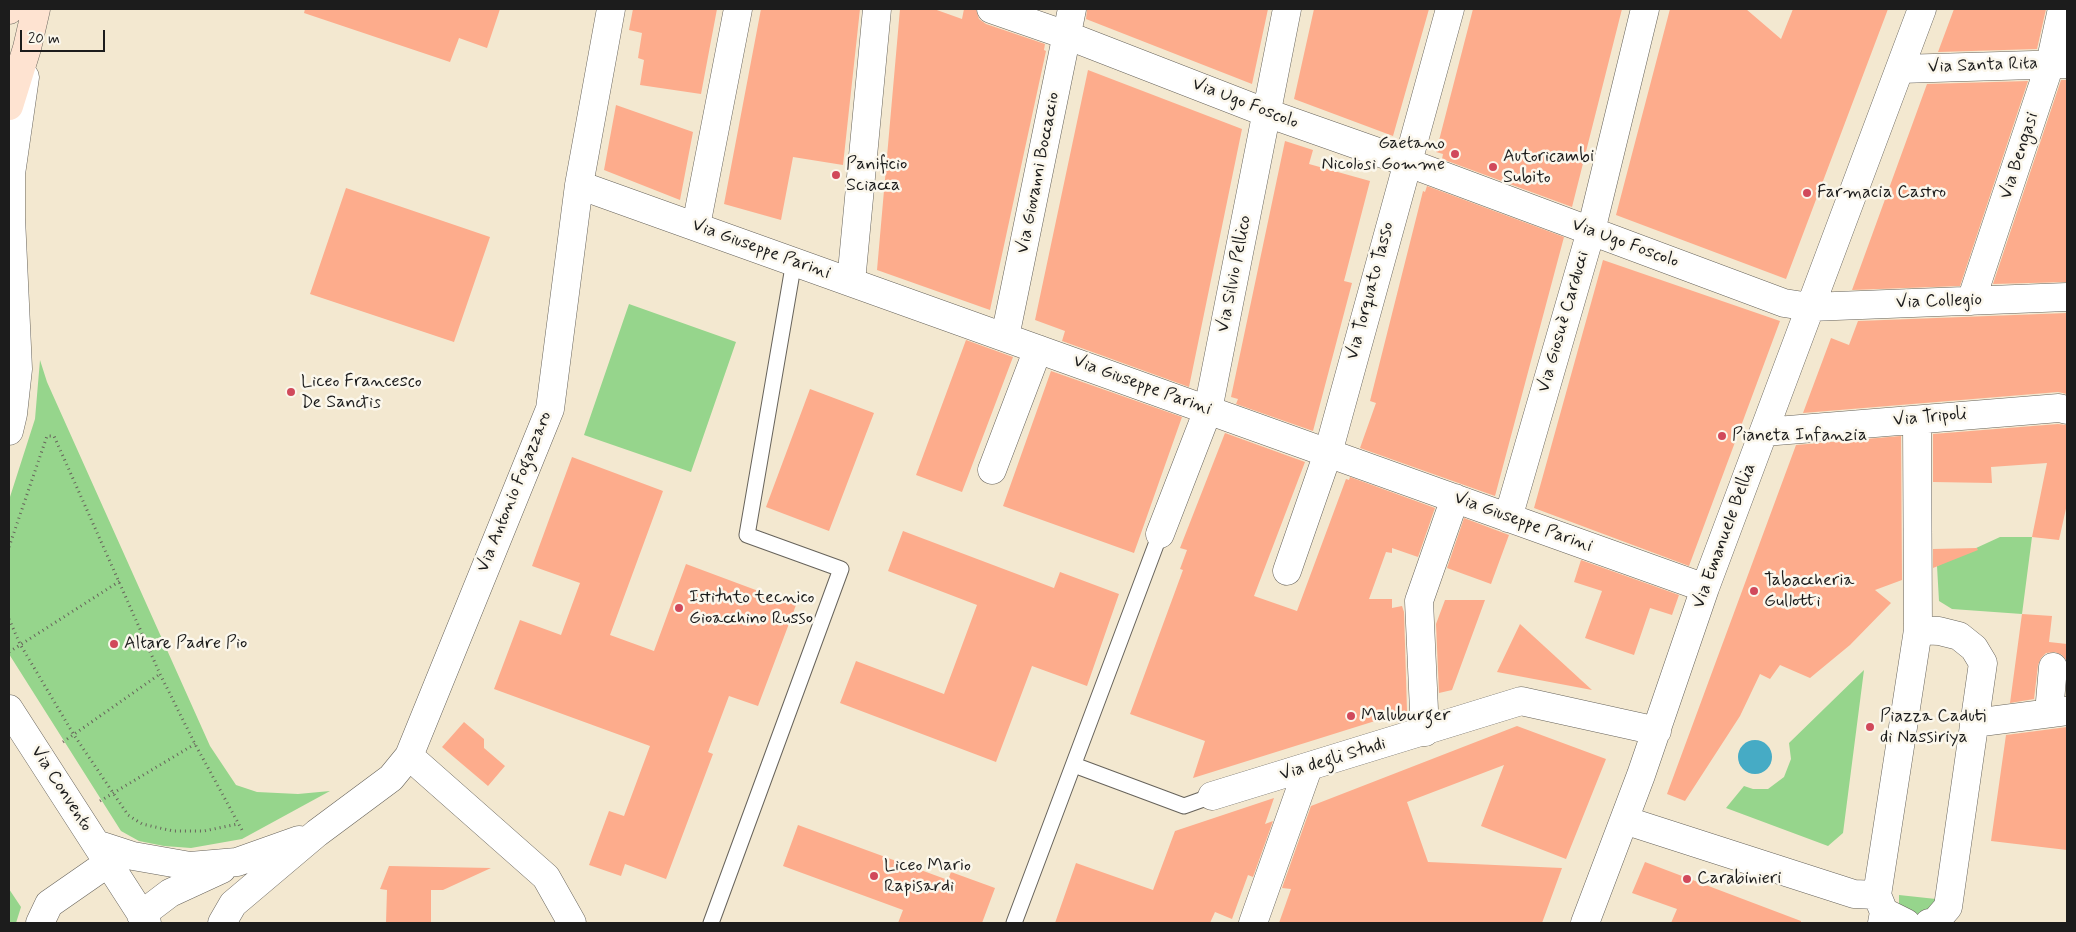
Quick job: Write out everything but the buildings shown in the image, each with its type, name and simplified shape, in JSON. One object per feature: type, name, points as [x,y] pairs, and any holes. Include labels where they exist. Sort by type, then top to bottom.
[{"type":"main road","points":[[9,106],[27,48],[36,9]]},
{"type":"street","name":"Via Antonio Fogazzaro","points":[[317,833],[391,778],[409,756],[550,409],[579,184],[611,9]]},
{"type":"street","points":[[696,226],[738,9]]},
{"type":"street","points":[[851,282],[877,9]]},
{"type":"street","name":"Via Ugo Foscolo","points":[[991,9],[1066,35],[1267,113],[1406,162],[1784,303],[1810,307]]},
{"type":"street","name":"Via Giovanni Boccaccio","points":[[1005,337],[1072,9]]},
{"type":"street","name":"Via Silvio Pellico","points":[[1160,534],[1208,410],[1287,9]]},
{"type":"street","name":"Via Torquato Tasso","points":[[1287,571],[1328,453],[1406,162],[1450,9]]},
{"type":"street","name":"Via Giosuè Carducci","points":[[1508,518],[1591,231],[1645,9]]},
{"type":"street","name":"Via Emanuele Bellia","points":[[1585,923],[1657,731],[1705,588],[1922,9]]},
{"type":"street","name":"Via Bengasi","points":[[1972,301],[2059,64],[2062,9]]},
{"type":"street","points":[[9,431],[13,414],[18,369],[11,218],[11,174],[24,91],[27,48]]},
{"type":"street","name":"Via Santa Rita","points":[[1900,69],[2059,64]]},
{"type":"street","name":"Via Giuseppe Parini","points":[[579,184],[1705,588]]},
{"type":"street","name":"Via Collegio","points":[[1810,307],[2067,297]]},
{"type":"street","points":[[992,470],[1038,349]]},
{"type":"street","name":"Via Tripoli","points":[[1764,432],[2059,408],[2067,410]]},
{"type":"street","points":[[1624,820],[1854,894],[1887,913],[1918,630],[1917,420]]},
{"type":"street","points":[[1425,732],[1419,601],[1455,498]]},
{"type":"street","points":[[1918,630],[1939,631],[1959,636],[1974,648],[1983,663],[1948,907],[1935,922],[1929,923]]},
{"type":"street","points":[[1974,723],[2058,712],[2053,668]]},
{"type":"street","name":"Via degli Studi","points":[[1212,796],[1521,702],[1657,731]]},
{"type":"street","name":"Via Convento","points":[[9,709],[144,919]]},
{"type":"street","points":[[409,756],[546,877],[572,923]]},
{"type":"street","points":[[1253,923],[1308,768]]},
{"type":"street","points":[[144,919],[170,893],[237,862],[317,833]]},
{"type":"street","points":[[208,923],[227,914],[317,833]]},
{"type":"street","points":[[40,923],[49,904],[102,854],[133,856],[190,866],[237,862]]},
{"type":"lane","points":[[711,923],[841,569],[747,535],[794,261]]},
{"type":"lane","points":[[1014,923],[1160,534]]},
{"type":"lane","points":[[1074,765],[1184,806],[1212,796]]},
{"type":"path","points":[[9,547],[47,436],[54,436],[160,674],[238,824],[204,831],[173,831],[142,824],[128,815],[74,734],[20,644],[9,619]]},
{"type":"path","points":[[9,652],[120,581]]},
{"type":"path","points":[[61,743],[160,674]]},
{"type":"path","points":[[98,803],[195,744]]},
{"type":"green space","points":[[629,304],[736,342],[691,472],[584,435]]},
{"type":"green space","points":[[40,360],[47,382],[210,746],[236,785],[257,792],[298,794],[330,791],[242,839],[191,848],[164,846],[139,841],[121,831],[9,654],[9,500],[35,419]]},
{"type":"green space","points":[[2000,537],[2032,537],[2022,614],[1952,609],[1939,601],[1937,566]]},
{"type":"green space","points":[[1864,670],[1843,833],[1828,846],[1726,808],[1744,786],[1753,789],[1768,789],[1784,777],[1791,759],[1789,743]]},
{"type":"green space","points":[[9,889],[21,907],[16,923],[9,923]]},
{"type":"green space","points":[[1899,895],[1936,899],[1935,907],[1921,917],[1912,916],[1899,905]]},
{"type":"water","points":[[1755,740],[1767,745],[1772,757],[1767,769],[1755,774],[1743,769],[1738,757],[1743,745]]},
{"type":"place","name":"Gaetano Nicolosi Gomme","points":[[1455,154]]},
{"type":"place","name":"Autoricambi Subito","points":[[1493,167]]},
{"type":"place","name":"Panificio Sciacca","points":[[836,175]]},
{"type":"place","name":"Farmacia Castro","points":[[1807,193]]},
{"type":"place","name":"Liceo Francesco De Sanctis","points":[[291,392]]},
{"type":"place","name":"Pianeta Infanzia","points":[[1722,436]]},
{"type":"place","name":"Tabaccheria Gullotti","points":[[1754,591]]},
{"type":"place","name":"Istituto tecnico Gioacchino Russo","points":[[679,608]]},
{"type":"place","name":"Altare Padre Pio","points":[[114,644]]},
{"type":"place","name":"Maluburger","points":[[1351,716]]},
{"type":"place","name":"Piazza Caduti di Nassiriya","points":[[1870,727]]},
{"type":"place","name":"Liceo Mario Rapisardi","points":[[874,876]]},
{"type":"place","name":"Carabinieri","points":[[1687,879]]}]
